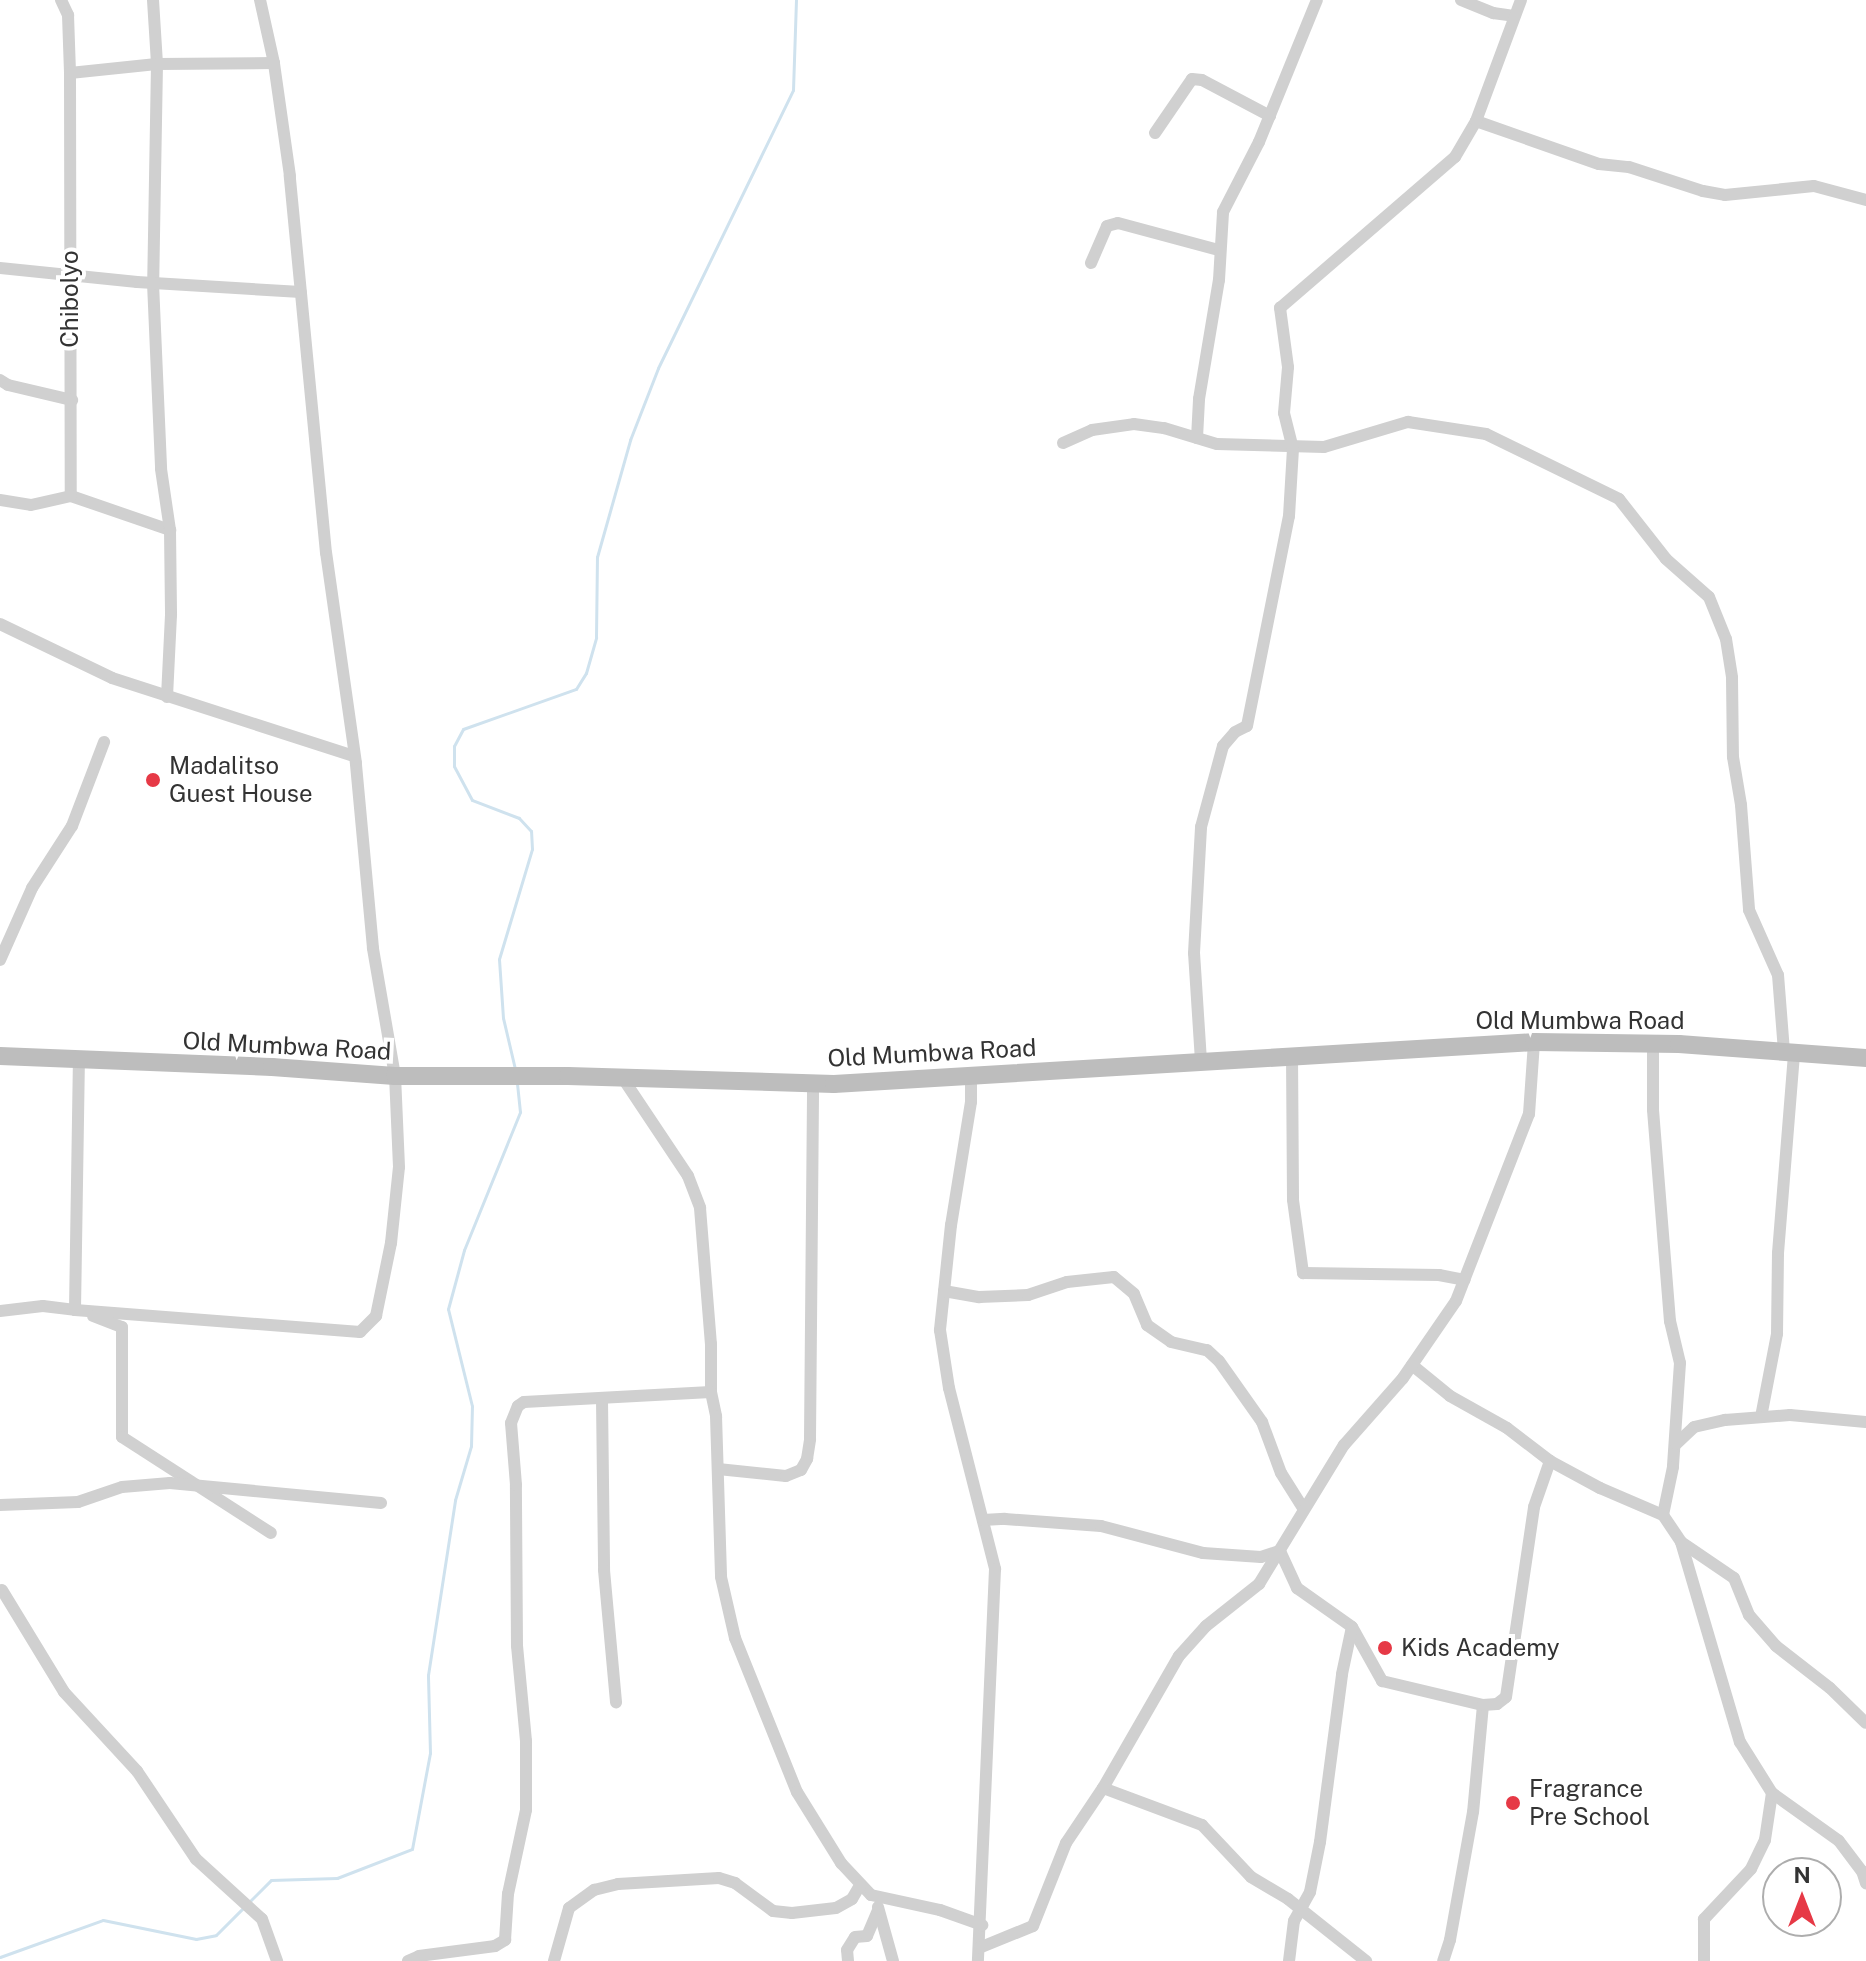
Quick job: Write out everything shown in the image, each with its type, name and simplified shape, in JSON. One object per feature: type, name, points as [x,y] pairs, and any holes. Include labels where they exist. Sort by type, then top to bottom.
[{"type":"main road","name":"Old Mumbwa Road","points":[[0,1056],[272,1067],[395,1076],[568,1076],[813,1083],[1534,1042],[1653,1043],[1866,1058]]},
{"type":"street","name":"Chibolyo","points":[[61,0],[68,15],[70,73],[71,496]]},
{"type":"street","points":[[153,0],[157,64],[153,283],[161,469],[170,530],[167,697]]},
{"type":"street","points":[[0,1311],[43,1306],[346,1334],[360,1332],[371,1325],[383,1291],[399,1167],[395,1076],[373,948],[354,756],[326,553],[301,292],[274,63],[260,0]]},
{"type":"street","points":[[1197,438],[1203,371],[1219,280],[1223,212],[1270,116],[1317,0]]},
{"type":"street","points":[[1461,0],[1493,13],[1514,16]]},
{"type":"street","points":[[1201,1061],[1194,953],[1201,827],[1223,746],[1235,732],[1247,726],[1289,516],[1293,449],[1284,413],[1288,367],[1280,308],[1357,245],[1409,194],[1455,157],[1476,121],[1521,0]]},
{"type":"street","points":[[1493,13],[1505,37]]},
{"type":"street","points":[[70,73],[157,64],[274,63]]},
{"type":"street","points":[[1155,133],[1192,79],[1202,80],[1270,116]]},
{"type":"street","points":[[1476,121],[1599,164],[1629,167],[1703,191],[1725,195],[1814,186],[1866,200]]},
{"type":"street","points":[[1091,263],[1107,226],[1118,223],[1219,250]]},
{"type":"street","points":[[0,268],[153,283],[301,292]]},
{"type":"street","points":[[0,380],[8,385],[72,400]]},
{"type":"street","points":[[1063,443],[1092,430],[1134,424],[1164,428],[1217,444],[1293,449],[1335,446],[1408,422],[1486,434],[1619,499],[1666,559],[1709,597],[1726,639],[1732,678],[1733,757],[1741,805],[1749,910],[1778,975],[1789,1052],[1778,1253],[1777,1334],[1761,1417]]},
{"type":"street","points":[[0,500],[31,505],[71,496],[170,530]]},
{"type":"street","points":[[0,624],[112,678],[354,756]]},
{"type":"street","points":[[0,960],[32,888],[72,826],[104,742]]},
{"type":"street","points":[[979,1954],[1033,1926],[1066,1843],[1103,1788],[1179,1656],[1206,1626],[1250,1595],[1357,1427],[1412,1365],[1456,1301],[1529,1114],[1534,1042]]},
{"type":"street","points":[[1653,1043],[1653,1110],[1670,1321],[1680,1363],[1676,1444],[1663,1515]]},
{"type":"street","points":[[1292,1055],[1293,1200],[1303,1273],[1439,1275],[1465,1280]]},
{"type":"street","points":[[75,1310],[79,1060]]},
{"type":"street","points":[[971,1076],[971,1102],[940,1330],[949,1388],[995,1569],[979,1954]]},
{"type":"street","points":[[624,1080],[696,1190],[705,1243],[711,1392],[718,1469],[718,1549],[735,1638],[797,1792],[841,1863],[879,1905],[893,1961]]},
{"type":"street","points":[[718,1469],[786,1476],[801,1470],[807,1459],[810,1439],[813,1083]]},
{"type":"street","points":[[944,1291],[979,1297],[1028,1295],[1067,1282],[1114,1277],[1134,1294],[1147,1325],[1171,1342],[1207,1350],[1219,1361],[1262,1422],[1281,1473],[1303,1508]]},
{"type":"street","points":[[75,1310],[122,1327],[122,1437],[271,1533]]},
{"type":"street","points":[[1412,1365],[1450,1396],[1507,1428],[1550,1461],[1613,1494],[1663,1515],[1681,1542],[1740,1742],[1772,1793],[1839,1841],[1862,1871],[1866,1883]]},
{"type":"street","points":[[408,1961],[419,1956],[495,1946],[505,1940],[508,1894],[526,1810],[526,1741],[517,1646],[516,1499],[511,1423],[518,1406],[524,1402],[711,1392]]},
{"type":"street","points":[[602,1400],[604,1570],[616,1702]]},
{"type":"street","points":[[1676,1444],[1694,1427],[1761,1417],[1790,1415],[1866,1422]]},
{"type":"street","points":[[1280,1551],[1297,1588],[1352,1627],[1382,1681],[1483,1705],[1497,1704],[1506,1697],[1534,1507],[1550,1461]]},
{"type":"street","points":[[0,1505],[78,1502],[122,1487],[154,1485],[199,1489],[244,1488],[381,1503]]},
{"type":"street","points":[[983,1520],[1101,1526],[1203,1553],[1261,1557],[1280,1551]]},
{"type":"street","points":[[1681,1542],[1734,1578],[1749,1615],[1776,1646],[1830,1688],[1866,1723]]},
{"type":"street","points":[[0,1588],[64,1692],[137,1771],[196,1859],[262,1919],[277,1961]]},
{"type":"street","points":[[1289,1961],[1294,1921],[1310,1892],[1320,1842],[1342,1674],[1352,1627]]},
{"type":"street","points":[[1443,1961],[1450,1940],[1473,1812],[1483,1705]]},
{"type":"street","points":[[1103,1788],[1202,1825],[1251,1877],[1302,1910],[1366,1961]]},
{"type":"street","points":[[1704,1961],[1704,1919],[1751,1869],[1765,1840],[1772,1793]]},
{"type":"street","points":[[554,1961],[569,1908],[594,1890],[618,1884],[719,1878],[735,1883],[773,1911],[792,1913],[836,1908],[852,1899],[860,1885]]},
{"type":"street","points":[[879,1905],[940,1910],[982,1925]]},
{"type":"street","points":[[848,1961],[847,1950],[855,1937],[867,1936],[879,1905]]},
{"type":"waterway","points":[[515,1069],[503,1018],[499,959],[532,849],[531,831],[519,818],[472,800],[454,766],[454,746],[463,729],[576,689],[586,673],[596,637],[597,557],[630,440],[658,368],[793,90],[796,0]]},
{"type":"waterway","points":[[249,1902],[271,1880],[337,1878],[412,1849],[430,1753],[428,1675],[455,1500],[471,1446],[472,1406],[448,1309],[464,1250],[520,1112],[517,1081]]},
{"type":"waterway","points":[[0,1957],[103,1920],[196,1939],[216,1935],[243,1908]]},
{"type":"place","name":"Madalitso Guest House","points":[[153,780]]},
{"type":"place","name":"Kids Academy","points":[[1385,1648]]},
{"type":"place","name":"Fragrance Pre School","points":[[1513,1803]]}]
